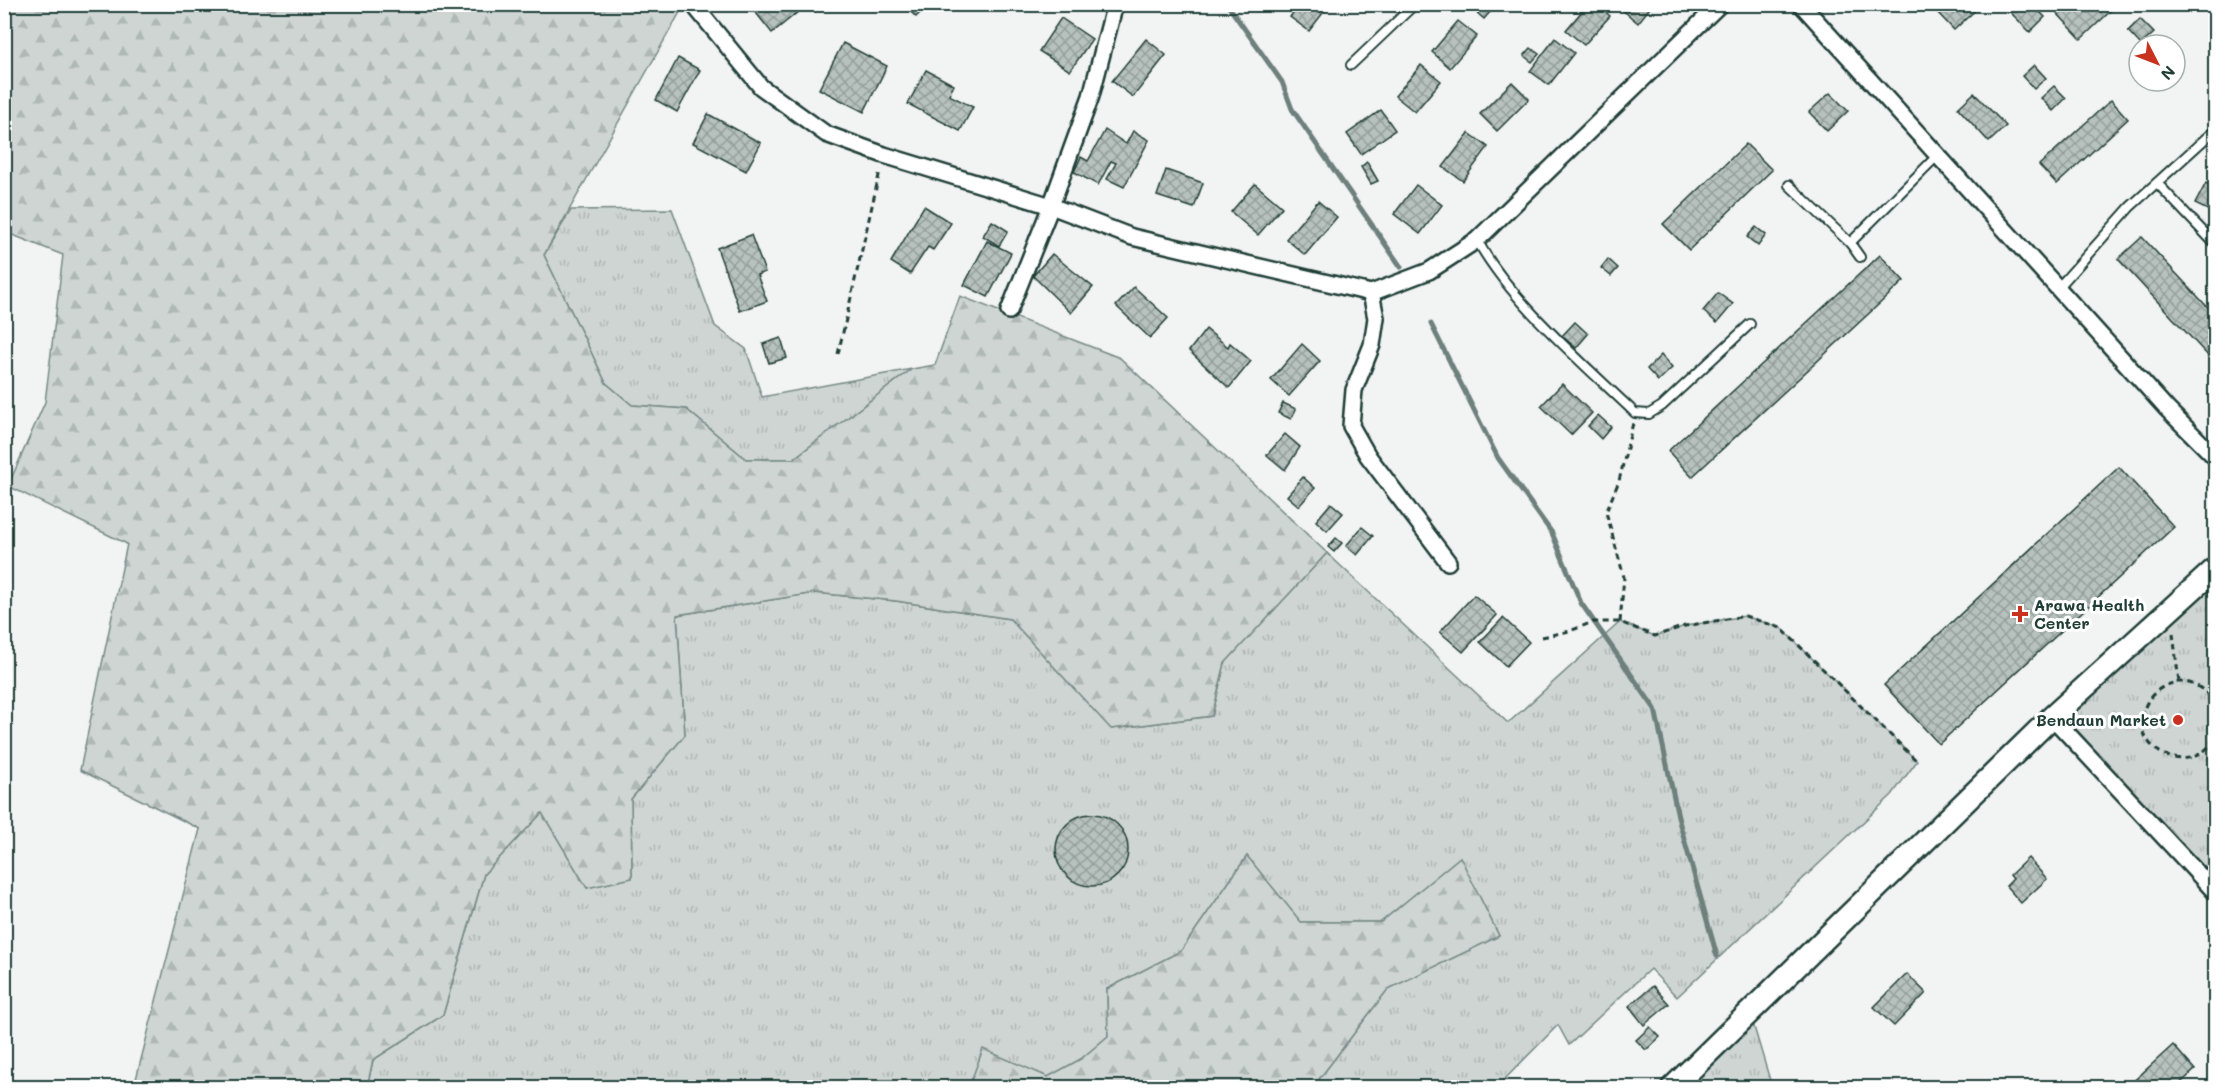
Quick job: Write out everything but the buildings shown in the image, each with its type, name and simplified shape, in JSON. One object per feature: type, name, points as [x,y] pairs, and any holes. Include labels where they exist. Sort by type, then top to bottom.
[{"type":"street","points":[[693,4],[761,87],[826,134],[884,155],[1051,206],[1132,237],[1371,293],[1429,271],[1477,240],[1720,4]]},
{"type":"street","points":[[1009,311],[1051,206],[1091,96],[1115,4]]},
{"type":"street","points":[[1801,4],[2167,410],[2216,458]]},
{"type":"street","points":[[1371,293],[1376,318],[1372,345],[1354,390],[1351,426],[1368,456],[1448,562]]},
{"type":"street","points":[[1672,1088],[2052,717],[2216,568]]},
{"type":"street","points":[[2052,717],[2216,893]]},
{"type":"lane","points":[[1351,65],[1415,4]]},
{"type":"lane","points":[[2058,288],[2130,207],[2216,129]]},
{"type":"lane","points":[[1850,243],[1938,155]]},
{"type":"lane","points":[[2157,183],[2216,245]]},
{"type":"lane","points":[[1789,184],[1850,243],[1860,257]]},
{"type":"lane","points":[[1477,240],[1490,264],[1560,341],[1635,413],[1649,414],[1662,406],[1750,324]]},
{"type":"path","points":[[838,354],[884,155]]},
{"type":"path","points":[[1620,622],[1624,577],[1605,512],[1619,481],[1635,413]]},
{"type":"path","points":[[2170,609],[2179,682]]},
{"type":"path","points":[[1542,637],[1570,631],[1593,622],[1620,622],[1655,636],[1685,626],[1745,616],[1781,628],[1917,761]]},
{"type":"path","points":[[2216,705],[2205,691],[2197,686],[2179,682],[2159,689],[2150,697],[2142,717],[2146,738],[2161,754],[2179,759],[2198,755],[2206,750],[2216,736]]},
{"type":"green space","points":[[4,5],[684,5],[544,255],[606,383],[632,405],[686,409],[746,459],[793,459],[912,369],[935,365],[960,296],[1120,358],[1327,553],[1225,663],[1212,716],[1111,729],[1010,619],[896,601],[815,593],[677,615],[685,735],[631,799],[632,878],[587,888],[542,813],[484,874],[443,1015],[373,1060],[367,1087],[134,1087],[200,829],[80,770],[127,544],[8,486],[45,402],[63,255],[5,232]]},
{"type":"green space","points":[[672,209],[715,326],[746,349],[762,397],[912,369],[793,459],[746,459],[686,409],[632,405],[606,383],[544,255],[571,210]]},
{"type":"green space","points":[[1327,553],[1508,723],[1620,622],[1655,636],[1685,626],[1745,616],[1781,628],[1917,761],[1892,795],[1677,997],[1650,969],[1569,1045],[1558,1025],[1497,1087],[1313,1087],[1388,989],[1499,936],[1460,858],[1381,922],[1300,922],[1247,856],[1181,951],[1107,989],[1108,1036],[1081,1059],[1048,1077],[983,1050],[969,1087],[367,1088],[373,1060],[443,1015],[484,874],[542,812],[587,888],[632,878],[631,799],[685,735],[677,615],[815,593],[896,601],[1010,619],[1112,729],[1212,716],[1225,663]]},
{"type":"green space","points":[[2215,568],[2215,893],[2052,717]]},
{"type":"green space","points":[[1247,856],[1301,922],[1381,922],[1460,857],[1499,936],[1388,989],[1313,1087],[969,1087],[983,1049],[1048,1077],[1081,1059],[1108,1036],[1107,989],[1181,951]]},
{"type":"green space","points":[[1749,1010],[1772,1087],[1672,1087]]},
{"type":"waterway","points":[[1227,4],[1282,82],[1292,109],[1401,267]]},
{"type":"waterway","points":[[1431,324],[1498,458],[1552,533],[1581,603],[1655,709],[1679,821],[1717,956]]},
{"type":"place","name":"Arawa Health Center","points":[[2020,614]]},
{"type":"place","name":"Bendaun Market","points":[[2178,720]]}]
